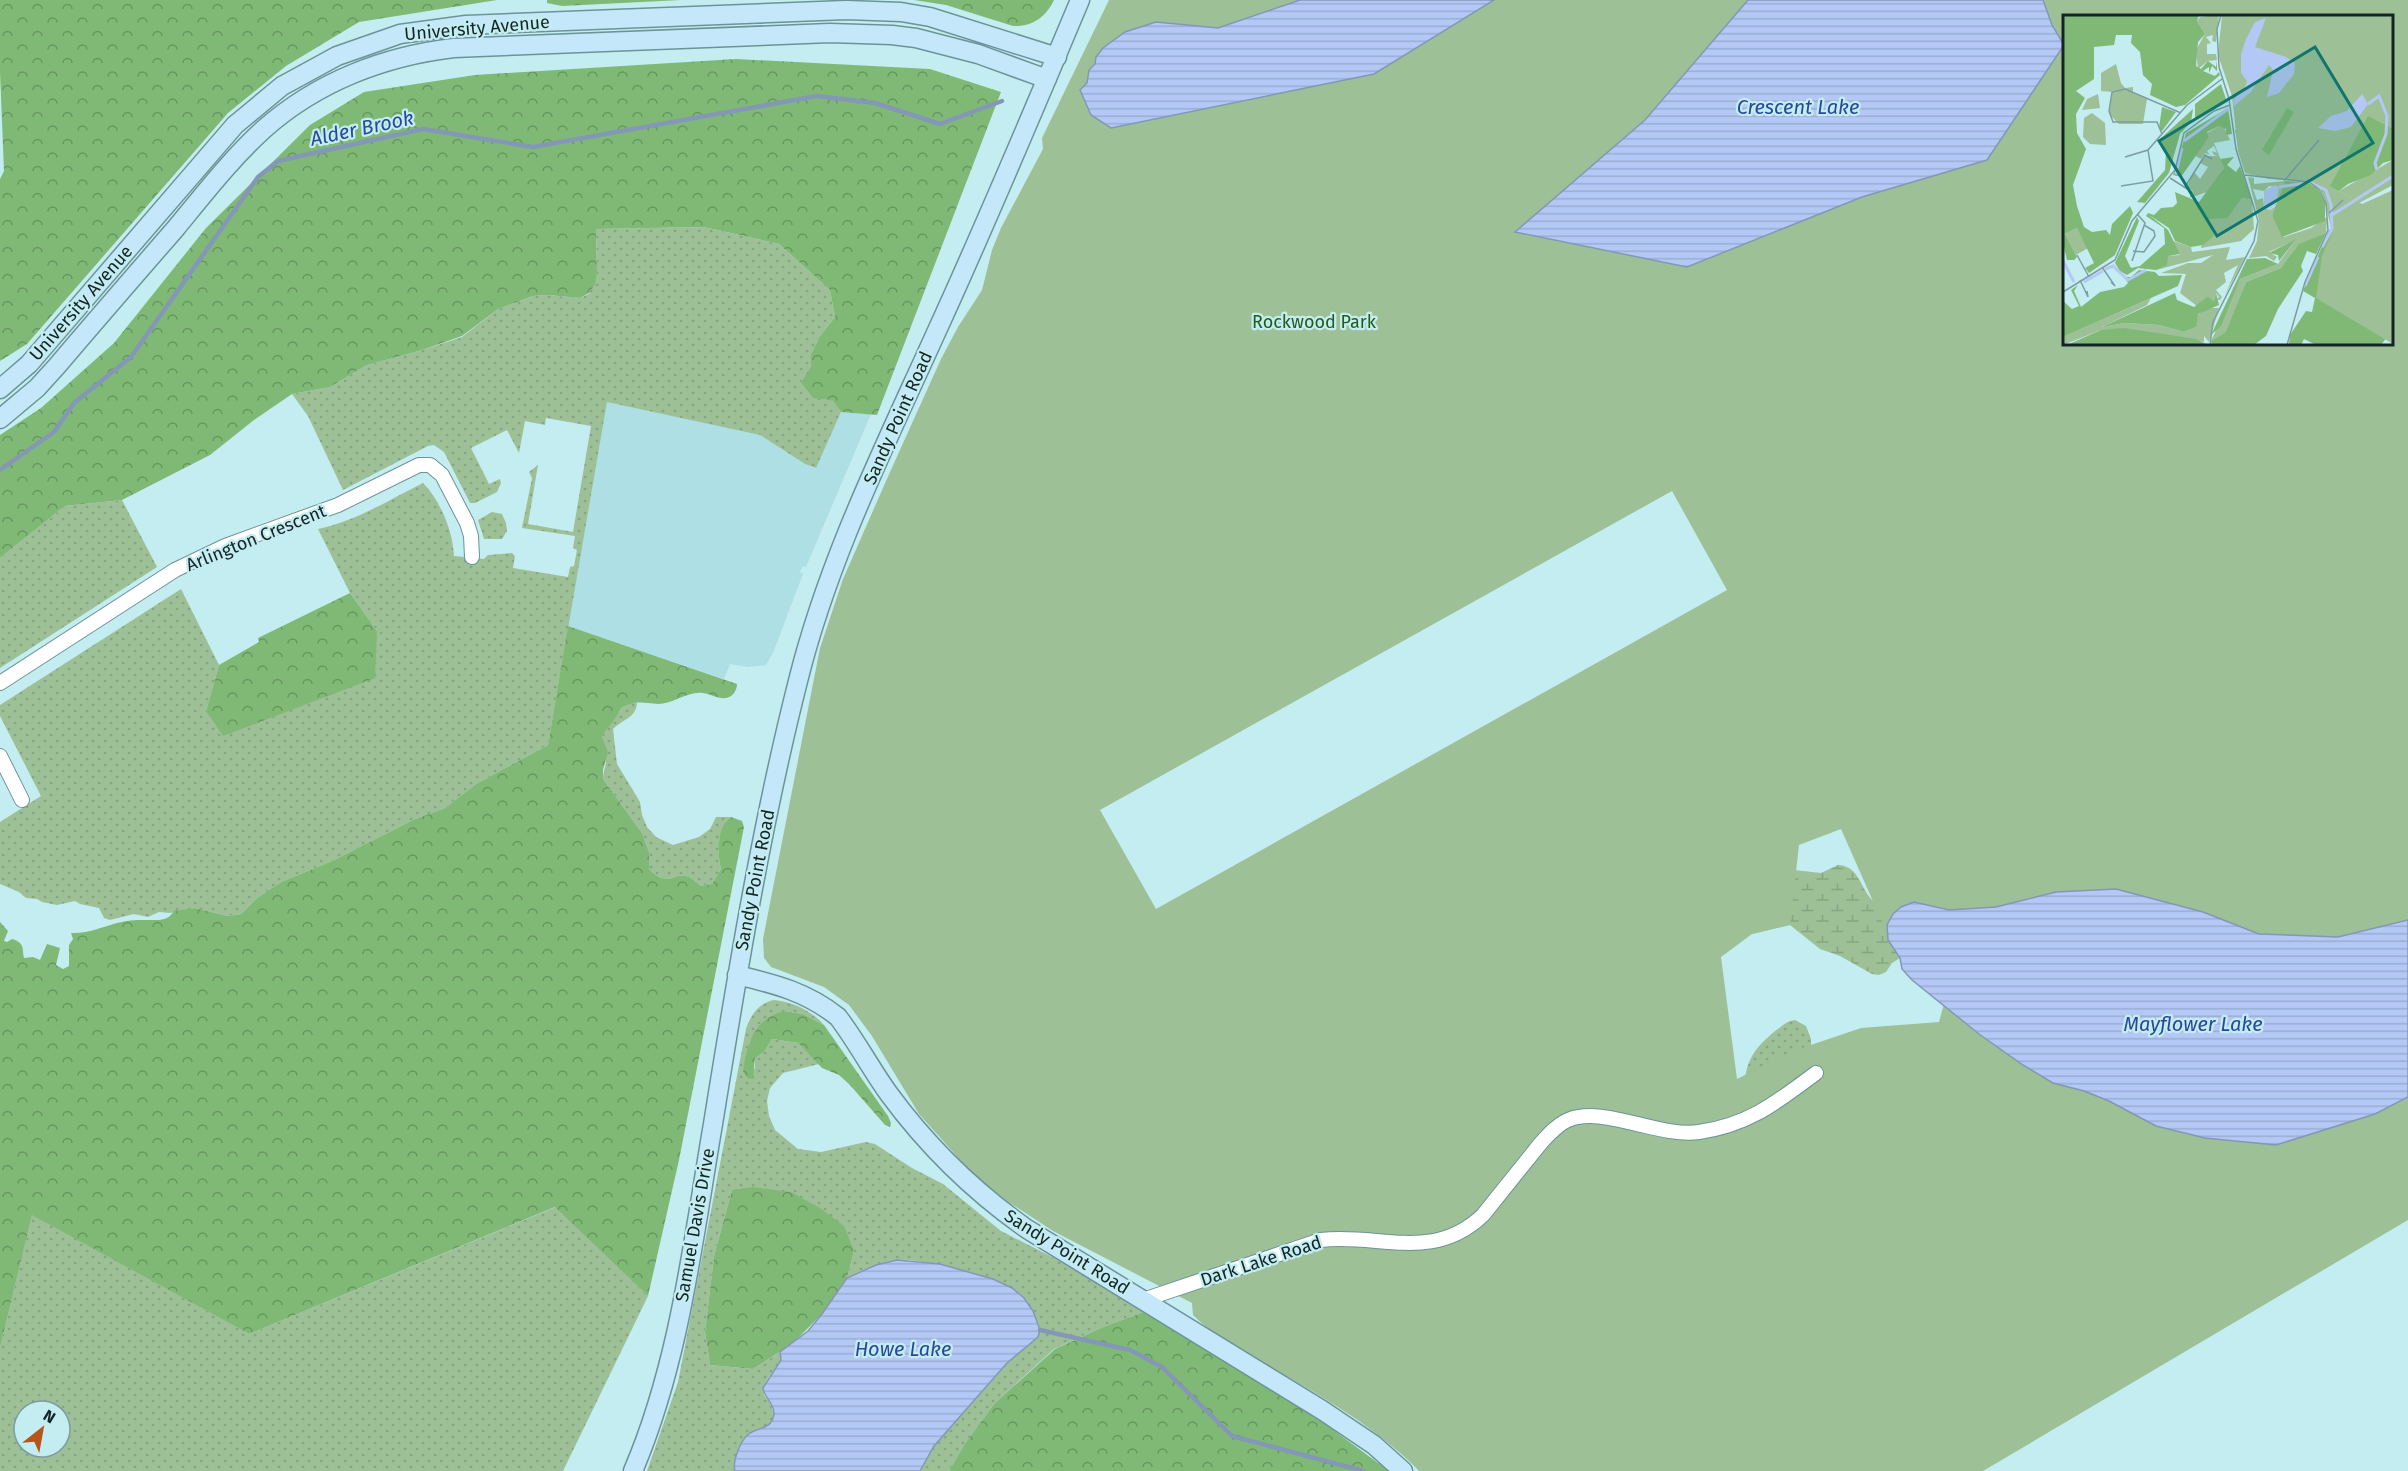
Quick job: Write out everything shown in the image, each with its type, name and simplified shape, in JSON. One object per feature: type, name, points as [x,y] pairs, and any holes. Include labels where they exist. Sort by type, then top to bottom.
[{"type":"main road","name":"Sandy Point Road","points":[[1080,0],[827,584],[807,645],[772,791],[737,975],[786,986],[822,1004],[838,1017],[910,1121],[958,1174],[1001,1211],[1350,1428],[1403,1471]]},
{"type":"main road","name":"University Avenue","points":[[0,389],[29,364],[234,125],[282,86],[337,56],[378,40],[400,34],[466,25],[846,10],[902,12],[930,17],[1056,57]]},
{"type":"main road","name":"University Avenue","points":[[0,419],[37,388],[263,130],[287,110],[341,78],[400,56],[424,51],[488,47],[830,33],[892,35],[946,45],[1047,79]]},
{"type":"main road","name":"Samuel Davis Drive","points":[[633,1471],[656,1412],[676,1334],[737,975]]},
{"type":"street","name":"Arlington Crescent","points":[[0,683],[176,570],[225,546],[338,505],[420,465],[430,465],[442,475],[470,531],[472,557]]},
{"type":"street","points":[[0,756],[22,801]]},
{"type":"street","name":"Dark Lake Road","points":[[1143,1300],[1321,1240],[1345,1239],[1417,1244],[1435,1241],[1473,1224],[1545,1138],[1567,1121],[1577,1117],[1602,1118],[1675,1133],[1700,1132],[1759,1114],[1816,1073]]},
{"type":"shaded area","points":[[607,401],[760,435],[815,468],[841,412],[871,414],[806,567],[803,566],[800,572],[803,574],[773,653],[766,665],[748,667],[730,664],[724,679],[568,626]]},
{"type":"green space","points":[[0,0],[497,0],[359,22],[286,66],[228,113],[27,344],[0,361],[0,179],[4,171]]},
{"type":"green space","points":[[547,0],[681,0],[562,6],[547,3]]},
{"type":"green space","points":[[914,0],[1054,0],[1038,20],[1026,25],[1013,26],[946,5]]},
{"type":"green space","name":"Rockwood Park","points":[[1109,0],[2408,0],[2408,1220],[1983,1471],[1419,1471],[1384,1440],[1346,1412],[1218,1336],[1193,1315],[1192,1303],[1053,1231],[1007,1201],[961,1161],[919,1114],[872,1036],[849,1005],[824,987],[771,967],[764,958],[763,939],[820,648],[843,579],[941,359],[982,290],[992,250],[1001,228],[1043,149],[1042,138]],"holes":[[[1672,491],[1727,590],[1156,909],[1100,810]],[[1841,829],[1887,933],[1888,940],[1900,958],[1902,969],[1944,1004],[1939,1022],[1861,1028],[1793,1051],[1737,1079],[1721,957],[1752,934],[1790,925],[1799,845]]]},
{"type":"green space","points":[[736,59],[930,69],[1001,92],[877,415],[841,412],[832,400],[813,398],[801,382],[811,366],[811,354],[820,336],[835,317],[830,290],[779,244],[704,227],[596,229],[595,284],[589,293],[580,298],[533,296],[498,309],[462,336],[367,365],[330,387],[292,394],[254,420],[210,455],[122,500],[65,506],[0,558],[0,435],[41,408],[114,343],[206,228],[310,125],[364,92],[475,75]]},
{"type":"green space","points":[[704,227],[779,244],[830,290],[835,317],[820,336],[811,354],[811,366],[801,382],[832,400],[841,412],[816,468],[805,464],[760,435],[607,402],[548,745],[476,784],[445,808],[415,819],[332,861],[281,882],[257,898],[241,914],[228,916],[195,908],[170,913],[159,912],[148,917],[134,914],[110,920],[104,918],[99,908],[75,901],[57,905],[42,902],[26,898],[19,892],[0,884],[0,822],[41,796],[0,716],[0,705],[181,589],[219,665],[206,711],[377,631],[350,593],[318,529],[359,515],[423,483],[435,498],[444,516],[451,536],[454,556],[484,559],[488,555],[512,553],[515,556],[513,568],[568,577],[570,567],[574,566],[577,550],[573,548],[575,536],[522,528],[532,478],[529,472],[538,465],[528,524],[573,532],[591,426],[546,418],[545,425],[525,421],[519,453],[507,430],[471,448],[489,484],[500,479],[501,483],[497,492],[475,503],[470,503],[444,452],[434,445],[343,490],[308,416],[292,394],[330,387],[367,365],[462,337],[498,309],[533,296],[580,298],[589,294],[597,272],[596,229]]},
{"type":"green space","points":[[122,500],[157,567],[0,668],[0,558],[65,506]]},
{"type":"green space","points":[[492,512],[502,514],[506,523],[507,531],[502,539],[484,539],[478,520]]},
{"type":"green space","points":[[350,593],[377,631],[375,678],[223,736],[206,711],[219,665],[259,642],[258,638]]},
{"type":"green space","points":[[568,626],[737,684],[735,692],[728,698],[697,693],[664,703],[626,705],[621,708],[602,737],[608,752],[603,779],[642,833],[649,852],[649,869],[656,875],[667,879],[684,876],[701,886],[712,884],[721,869],[719,848],[723,826],[731,817],[742,821],[744,827],[679,1160],[648,1296],[555,1207],[249,1334],[32,1215],[0,1348],[0,922],[8,931],[4,941],[12,939],[19,942],[24,958],[33,957],[40,960],[47,944],[60,948],[56,965],[63,969],[69,966],[69,945],[73,939],[71,933],[128,921],[162,920],[174,911],[195,908],[228,916],[241,914],[257,898],[281,882],[332,861],[415,819],[445,808],[476,784],[548,745]]},
{"type":"green space","points":[[629,703],[637,703],[634,712],[613,729],[617,764],[640,802],[647,827],[656,837],[673,845],[699,837],[710,829],[716,817],[731,817],[723,826],[721,833],[719,856],[721,869],[712,884],[701,886],[684,876],[662,878],[649,869],[649,852],[642,833],[603,779],[606,760],[602,742],[603,735],[621,708]]},
{"type":"green space","points":[[1838,865],[1853,871],[1871,899],[1878,905],[1888,908],[1888,940],[1900,958],[1892,963],[1886,972],[1879,975],[1872,974],[1840,956],[1820,949],[1790,925],[1752,934],[1776,868],[1821,873]]},
{"type":"green space","points":[[774,1000],[802,1008],[824,1025],[803,1014],[785,1011],[750,1041],[743,1072],[747,1078],[755,1068],[755,1058],[764,1052],[772,1039],[798,1043],[819,1064],[783,1073],[770,1088],[767,1101],[769,1116],[775,1130],[798,1149],[821,1152],[866,1142],[875,1144],[912,1168],[943,1184],[1001,1231],[1064,1263],[1144,1312],[1054,1349],[994,1404],[964,1445],[949,1471],[920,1471],[934,1446],[1007,1363],[1038,1337],[1024,1298],[1016,1291],[985,1277],[945,1266],[910,1260],[886,1262],[847,1278],[854,1251],[732,1190],[714,1256],[705,1332],[710,1365],[753,1369],[780,1352],[781,1360],[766,1381],[764,1395],[772,1407],[772,1420],[765,1428],[752,1433],[745,1439],[734,1467],[735,1471],[647,1471],[678,1382],[746,1029],[756,1010]]},
{"type":"green space","points":[[785,1011],[803,1014],[824,1025],[888,1116],[890,1127],[885,1125],[850,1085],[839,1075],[822,1068],[798,1043],[772,1039],[764,1052],[755,1058],[753,1079],[747,1078],[743,1072],[744,1062],[754,1034],[766,1019]]},
{"type":"green space","points":[[1795,1020],[1806,1026],[1811,1039],[1811,1048],[1745,1079],[1748,1064],[1758,1047],[1781,1026]]},
{"type":"green space","points":[[753,1187],[791,1192],[820,1208],[844,1226],[854,1251],[847,1278],[822,1314],[792,1344],[753,1369],[710,1365],[705,1332],[714,1256],[732,1190]]},
{"type":"green space","points":[[556,1207],[648,1296],[563,1471],[0,1471],[0,1348],[32,1214],[249,1334]]},
{"type":"green space","points":[[1144,1312],[1321,1421],[1389,1471],[949,1471],[964,1445],[994,1404],[1055,1349],[1103,1327]]},
{"type":"water","points":[[1300,0],[1494,0],[1374,74],[1111,128],[1091,115],[1080,90],[1087,83],[1089,70],[1095,64],[1096,57],[1103,48],[1125,32],[1156,22],[1218,28]]},
{"type":"water","name":"Crescent Lake","points":[[1748,0],[2043,0],[2052,25],[2063,43],[1987,160],[1862,197],[1687,267],[1515,232],[1645,120]]},
{"type":"water","name":"Mayflower Lake","points":[[2116,889],[2203,912],[2259,934],[2338,937],[2408,920],[2408,1097],[2375,1114],[2276,1145],[2205,1138],[2156,1126],[2109,1101],[2084,1091],[2053,1083],[2023,1065],[1979,1034],[1912,980],[1902,969],[1900,958],[1888,940],[1887,925],[1893,914],[1901,907],[1914,902],[1949,910],[1996,907],[2056,892]]},
{"type":"water","name":"Howe Lake","points":[[897,1260],[940,1264],[993,1279],[1012,1288],[1024,1298],[1033,1311],[1040,1330],[1038,1337],[1007,1363],[934,1446],[920,1471],[735,1471],[736,1456],[743,1440],[750,1433],[768,1425],[773,1419],[773,1407],[763,1388],[781,1360],[780,1352],[808,1331],[847,1278],[876,1265]]},
{"type":"waterway","name":"Alder Brook","points":[[0,470],[54,432],[74,403],[131,357],[258,177],[278,161],[423,129],[533,147],[817,96],[875,103],[940,124],[1002,101]]},
{"type":"waterway","points":[[1040,1330],[1130,1350],[1162,1367],[1232,1436],[1363,1471]]}]
